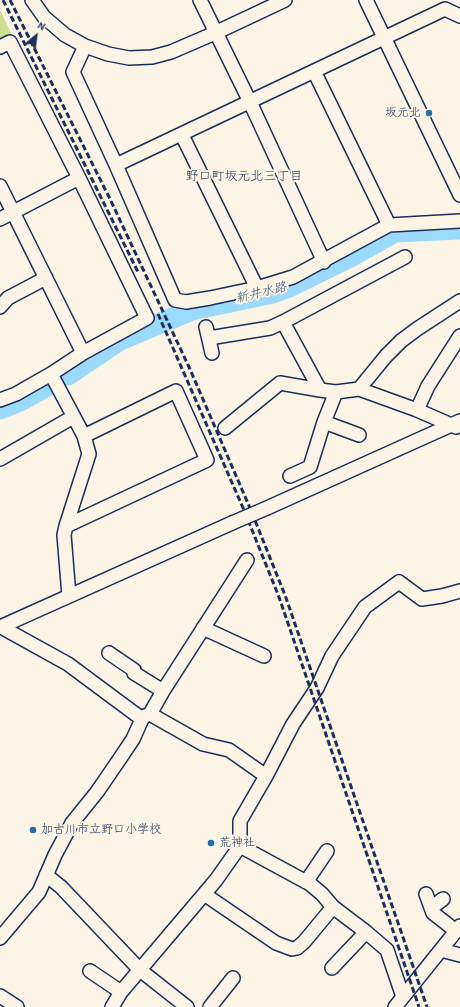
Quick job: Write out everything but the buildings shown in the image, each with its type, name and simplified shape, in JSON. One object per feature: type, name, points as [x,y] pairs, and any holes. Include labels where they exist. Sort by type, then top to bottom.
[{"type":"street","points":[[32,0],[44,16],[65,35],[85,46],[108,54],[129,58],[152,57],[171,52],[216,33],[284,0]]},
{"type":"street","points":[[200,0],[250,102],[324,262]]},
{"type":"street","points":[[366,0],[460,195]]},
{"type":"street","points":[[116,165],[445,9],[460,16]]},
{"type":"street","points":[[0,47],[10,42],[79,178],[147,318],[83,353],[51,374],[16,394],[0,400]]},
{"type":"street","points":[[85,46],[74,72],[174,300],[186,302],[257,288],[294,277],[324,262],[389,225],[460,221]]},
{"type":"street","points":[[314,71],[389,225]]},
{"type":"street","points":[[182,135],[257,288]]},
{"type":"street","points":[[0,219],[79,178]]},
{"type":"street","points":[[0,186],[83,353]]},
{"type":"street","points":[[212,353],[207,333],[270,328],[405,257]]},
{"type":"street","points":[[3,298],[46,278]]},
{"type":"street","points":[[359,389],[386,356],[401,341],[460,300]]},
{"type":"street","points":[[283,322],[320,390]]},
{"type":"street","points":[[417,410],[428,386],[459,333]]},
{"type":"street","points":[[51,374],[84,436],[89,454],[64,535],[69,596]]},
{"type":"street","points":[[225,428],[280,383],[336,392],[359,389],[457,425]]},
{"type":"street","points":[[66,526],[207,460],[176,392],[84,436]]},
{"type":"street","points":[[290,476],[310,467],[324,422],[336,392]]},
{"type":"street","points":[[0,459],[73,417]]},
{"type":"street","points":[[324,422],[359,435]]},
{"type":"street","points":[[0,627],[232,523],[457,425]]},
{"type":"street","points":[[0,938],[39,892],[55,855],[72,823],[97,792],[133,739],[146,716],[247,560]]},
{"type":"street","points":[[112,1007],[121,992],[137,972],[216,880],[240,846],[240,821],[266,776],[293,724],[317,688],[332,656],[365,607],[400,582],[422,599],[460,591]]},
{"type":"street","points":[[0,627],[68,664],[146,716],[203,744],[229,750],[266,776]]},
{"type":"street","points":[[203,628],[264,656]]},
{"type":"street","points":[[109,653],[134,670],[134,673],[163,691]]},
{"type":"street","points":[[240,846],[306,882],[322,894],[333,907],[387,950],[399,1002]]},
{"type":"street","points":[[306,882],[327,851]]},
{"type":"street","points":[[46,876],[61,887],[140,970],[186,1007]]},
{"type":"street","points":[[204,894],[276,943],[292,949],[297,948],[304,942],[333,907]]},
{"type":"street","points":[[399,1002],[458,928],[433,912],[426,894]]},
{"type":"street","points":[[431,908],[443,899]]},
{"type":"street","points":[[332,968],[366,932]]},
{"type":"street","points":[[441,950],[460,955]]},
{"type":"street","points":[[90,971],[121,992]]},
{"type":"street","points":[[210,1007],[233,978]]},
{"type":"street","points":[[0,996],[17,1007]]},
{"type":"green space","points":[[0,10],[12,35],[0,41]]},
{"type":"waterway","name":"新井水路","points":[[68,375],[120,340],[192,310],[273,293],[289,287],[350,257],[395,232],[459,229]]},
{"type":"waterway","name":"新井水路","points":[[0,409],[20,401],[47,386]]},
{"type":"railway","points":[[3,0],[138,272]]},
{"type":"railway","points":[[10,0],[110,199],[189,367],[250,508],[285,595],[427,1007]]},
{"type":"railway","points":[[158,314],[244,510],[279,597],[419,1007]]},
{"type":"place","name":"坂元北","points":[[429,113]]},
{"type":"place","name":"加古川市立野口小学校","points":[[33,830]]},
{"type":"place","name":"荒神社","points":[[211,843]]},
{"type":"district","name":"野口町坂元北三丁目","points":[[244,177]]}]
